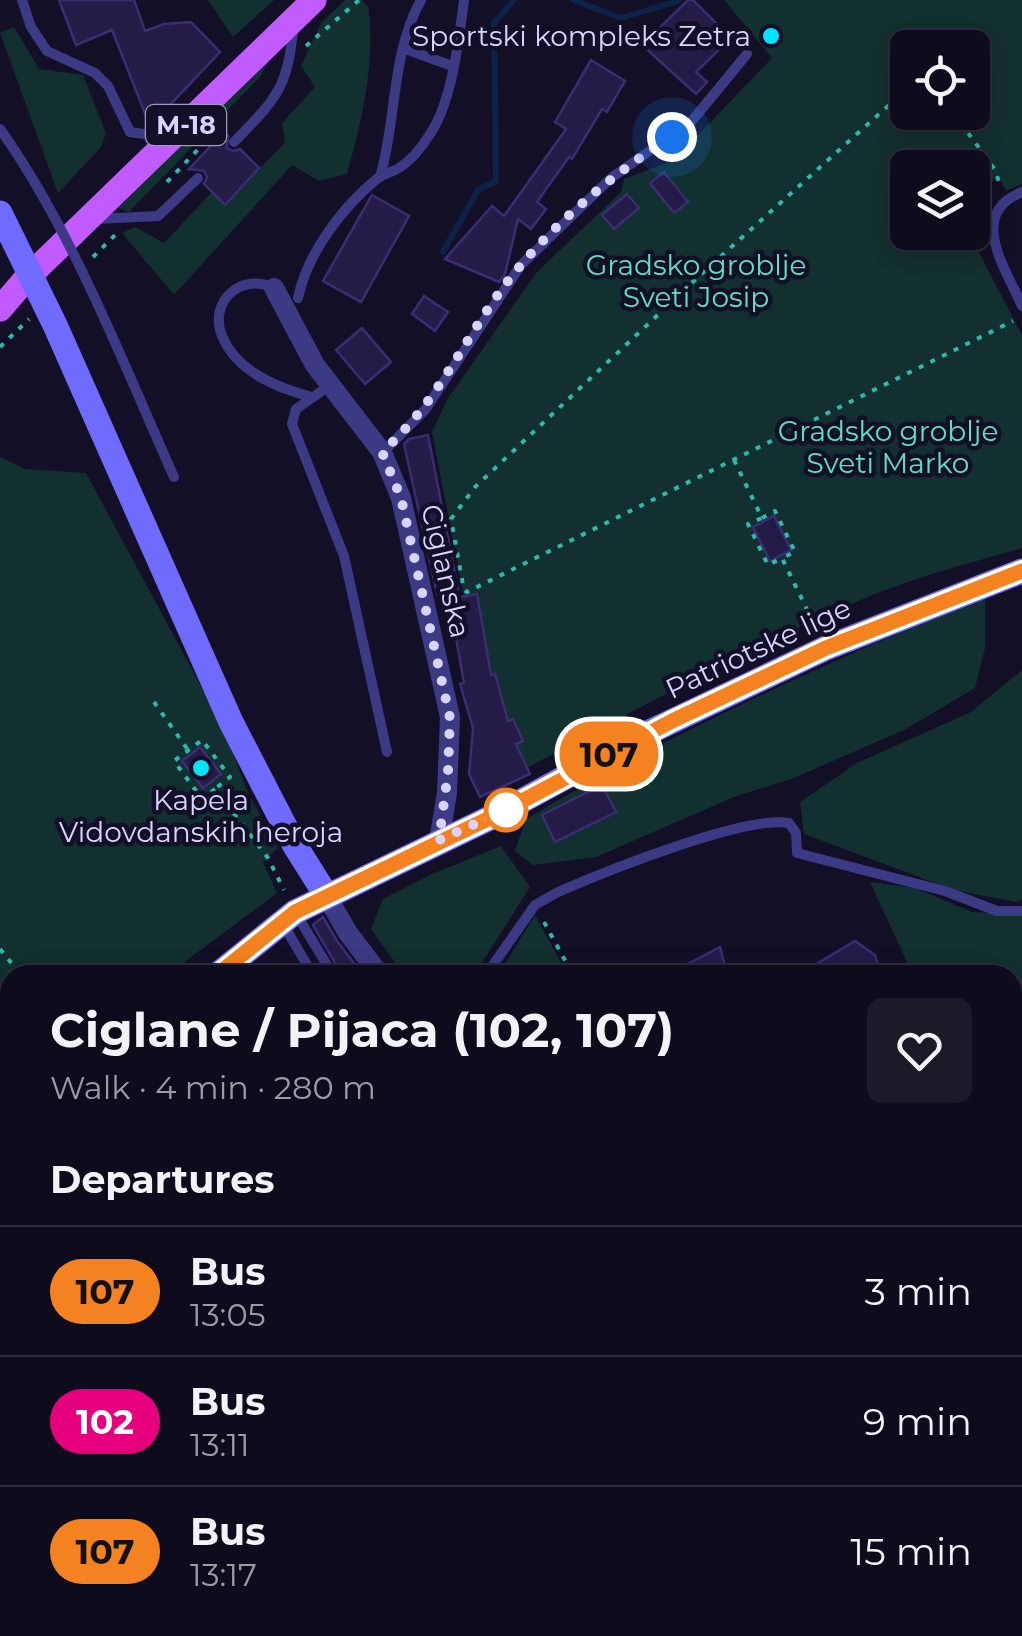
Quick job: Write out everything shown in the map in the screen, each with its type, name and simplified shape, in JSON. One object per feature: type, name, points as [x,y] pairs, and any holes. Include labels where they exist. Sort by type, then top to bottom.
[{"type":"main road","name":"M-18","points":[[0,309],[24,281],[314,0]]},
{"type":"main road","points":[[0,213],[48,310],[231,722],[326,895]]},
{"type":"main road","name":"Patriotske lige","points":[[229,965],[289,917],[326,895],[494,816],[720,697],[826,648],[1022,571]]},
{"type":"street","name":"Ciglanska","points":[[274,288],[320,391],[382,452],[406,517],[450,718],[448,779],[439,840]]},
{"type":"street","points":[[326,895],[372,965]]},
{"type":"lane","points":[[22,0],[31,27],[47,51],[95,73],[108,86],[130,132],[151,135],[167,143]]},
{"type":"lane","points":[[380,177],[403,48],[409,23],[421,0]]},
{"type":"lane","points":[[298,298],[302,277],[331,229],[380,177],[409,160],[434,130],[452,66],[464,0]]},
{"type":"lane","points":[[234,142],[270,106],[286,80],[293,21]]},
{"type":"lane","points":[[403,48],[452,66]]},
{"type":"lane","points":[[382,452],[425,410],[522,265],[611,178],[691,122],[747,54]]},
{"type":"lane","points":[[0,128],[28,167],[52,212],[174,477]]},
{"type":"lane","points":[[89,219],[158,216],[198,178]]},
{"type":"lane","points":[[1022,192],[1004,199],[993,216],[993,235],[1022,306]]},
{"type":"lane","points":[[274,288],[262,282],[239,285],[220,305],[222,336],[240,361],[272,384],[320,391]]},
{"type":"lane","points":[[320,391],[296,409],[291,416],[292,424],[344,556],[387,752]]},
{"type":"lane","points":[[493,965],[535,905],[600,874],[712,836],[776,821],[789,824],[796,833],[797,853],[945,890],[997,911],[1022,911]]},
{"type":"lane","points":[[289,917],[309,965]]},
{"type":"lane","points":[[289,917],[326,965]]},
{"type":"path","points":[[291,57],[359,0]]},
{"type":"path","points":[[890,104],[474,487],[450,520],[464,590],[467,592],[1022,317]]},
{"type":"path","points":[[93,257],[236,110]]},
{"type":"path","points":[[966,130],[996,170],[1004,199]]},
{"type":"path","points":[[0,347],[31,316]]},
{"type":"path","points":[[734,460],[762,518]]},
{"type":"path","points":[[775,511],[795,552],[768,564],[748,524],[762,518],[775,511]]},
{"type":"path","points":[[782,558],[826,648]]},
{"type":"path","points":[[154,702],[188,750]]},
{"type":"path","points":[[202,740],[230,777],[215,788],[202,799],[174,761],[202,740]]},
{"type":"path","points":[[215,788],[268,858],[289,917]]},
{"type":"path","points":[[535,905],[568,965]]},
{"type":"green space","points":[[208,0],[274,0],[233,37]]},
{"type":"green space","points":[[345,0],[361,0],[368,6],[370,26],[366,90],[347,174],[319,181],[292,165],[174,295],[122,233],[135,227],[164,243],[212,192],[225,204],[285,143],[282,123],[315,87],[301,66],[321,23]]},
{"type":"green space","points":[[724,0],[1022,0],[1022,184],[1006,191],[999,177],[990,183],[990,150],[890,150],[890,250],[978,250],[1022,335],[1022,548],[911,581],[830,613],[698,677],[525,769],[463,592],[432,432],[448,398],[537,272],[621,192],[624,179],[674,160],[772,58]]},
{"type":"green space","points":[[14,27],[39,69],[83,75],[106,133],[101,147],[58,193],[0,33]]},
{"type":"green space","points":[[278,44],[260,77],[129,212],[118,208]]},
{"type":"green space","points":[[0,457],[25,469],[86,473],[223,727],[249,795],[278,847],[263,862],[277,893],[180,965],[0,965]]},
{"type":"green space","points":[[985,598],[985,648],[975,688],[906,729],[596,857],[533,865],[515,851],[526,819],[637,757],[809,673]]},
{"type":"green space","points":[[1022,670],[1022,899],[1016,902],[954,890],[804,834],[800,802],[857,763],[971,712]]},
{"type":"green space","points":[[501,846],[530,887],[480,965],[397,965],[371,929],[383,899]]},
{"type":"green space","points":[[870,882],[915,888],[972,912],[1022,914],[1022,965],[908,965]]},
{"type":"green space","points":[[535,915],[562,965],[504,965]]},
{"type":"building","points":[[59,0],[134,0],[145,31],[164,24],[191,22],[220,52],[150,126],[112,30],[76,45]]},
{"type":"building","points":[[688,0],[693,0],[731,38],[696,72],[707,82],[696,94],[642,45]]},
{"type":"building","points":[[591,60],[625,81],[607,112],[602,109],[572,159],[569,157],[537,202],[546,209],[531,229],[518,219],[505,274],[499,282],[445,259],[492,206],[504,216],[566,129],[555,122]]},
{"type":"building","points":[[224,132],[228,136],[227,148],[240,149],[259,168],[225,205],[204,184],[204,171],[189,169]]},
{"type":"building","points":[[664,172],[688,202],[674,213],[650,183]]},
{"type":"building","points":[[627,194],[639,208],[614,229],[602,215]]},
{"type":"building","points":[[372,195],[409,216],[361,302],[323,281]]},
{"type":"building","points":[[424,296],[448,312],[435,331],[412,314]]},
{"type":"building","points":[[362,328],[391,362],[365,384],[336,350]]},
{"type":"building","points":[[428,435],[458,590],[437,594],[404,444]]},
{"type":"building","points":[[774,516],[791,550],[770,561],[753,527]]},
{"type":"building","points":[[477,594],[491,675],[495,674],[508,721],[513,719],[523,741],[516,744],[530,774],[480,797],[469,774],[473,728],[460,684],[464,683],[449,599]]},
{"type":"building","name":"Kapela Vidovdanskih heroja","points":[[200,747],[221,774],[203,788],[182,761]]},
{"type":"building","points":[[602,785],[616,812],[555,842],[542,815]]},
{"type":"building","points":[[323,917],[355,965],[336,965],[313,925]]},
{"type":"building","points":[[855,941],[875,955],[878,965],[815,965]]},
{"type":"building","points":[[720,947],[724,965],[686,965]]},
{"type":"waterway","points":[[443,252],[478,190],[496,181],[494,23],[514,0]]},
{"type":"waterway","points":[[573,0],[621,18],[678,1]]},
{"type":"bus line","name":"107","points":[[230,965],[295,912],[494,816],[641,736],[826,648],[1022,571]]},
{"type":"place","name":"Sportski kompleks Zetra","points":[[771,36]]},
{"type":"place","name":"Kapela Vidovdanskih heroja","points":[[201,768]]},
{"type":"route","points":[[506,810],[439,840],[450,752],[450,718],[401,498],[382,452],[425,410],[504,286],[522,265],[611,178],[672,137]]},
{"type":"park label","name":"Gradsko groblje Sveti Josip","points":[[696,281]]},
{"type":"park label","name":"Gradsko groblje Sveti Marko","points":[[888,447]]}]
